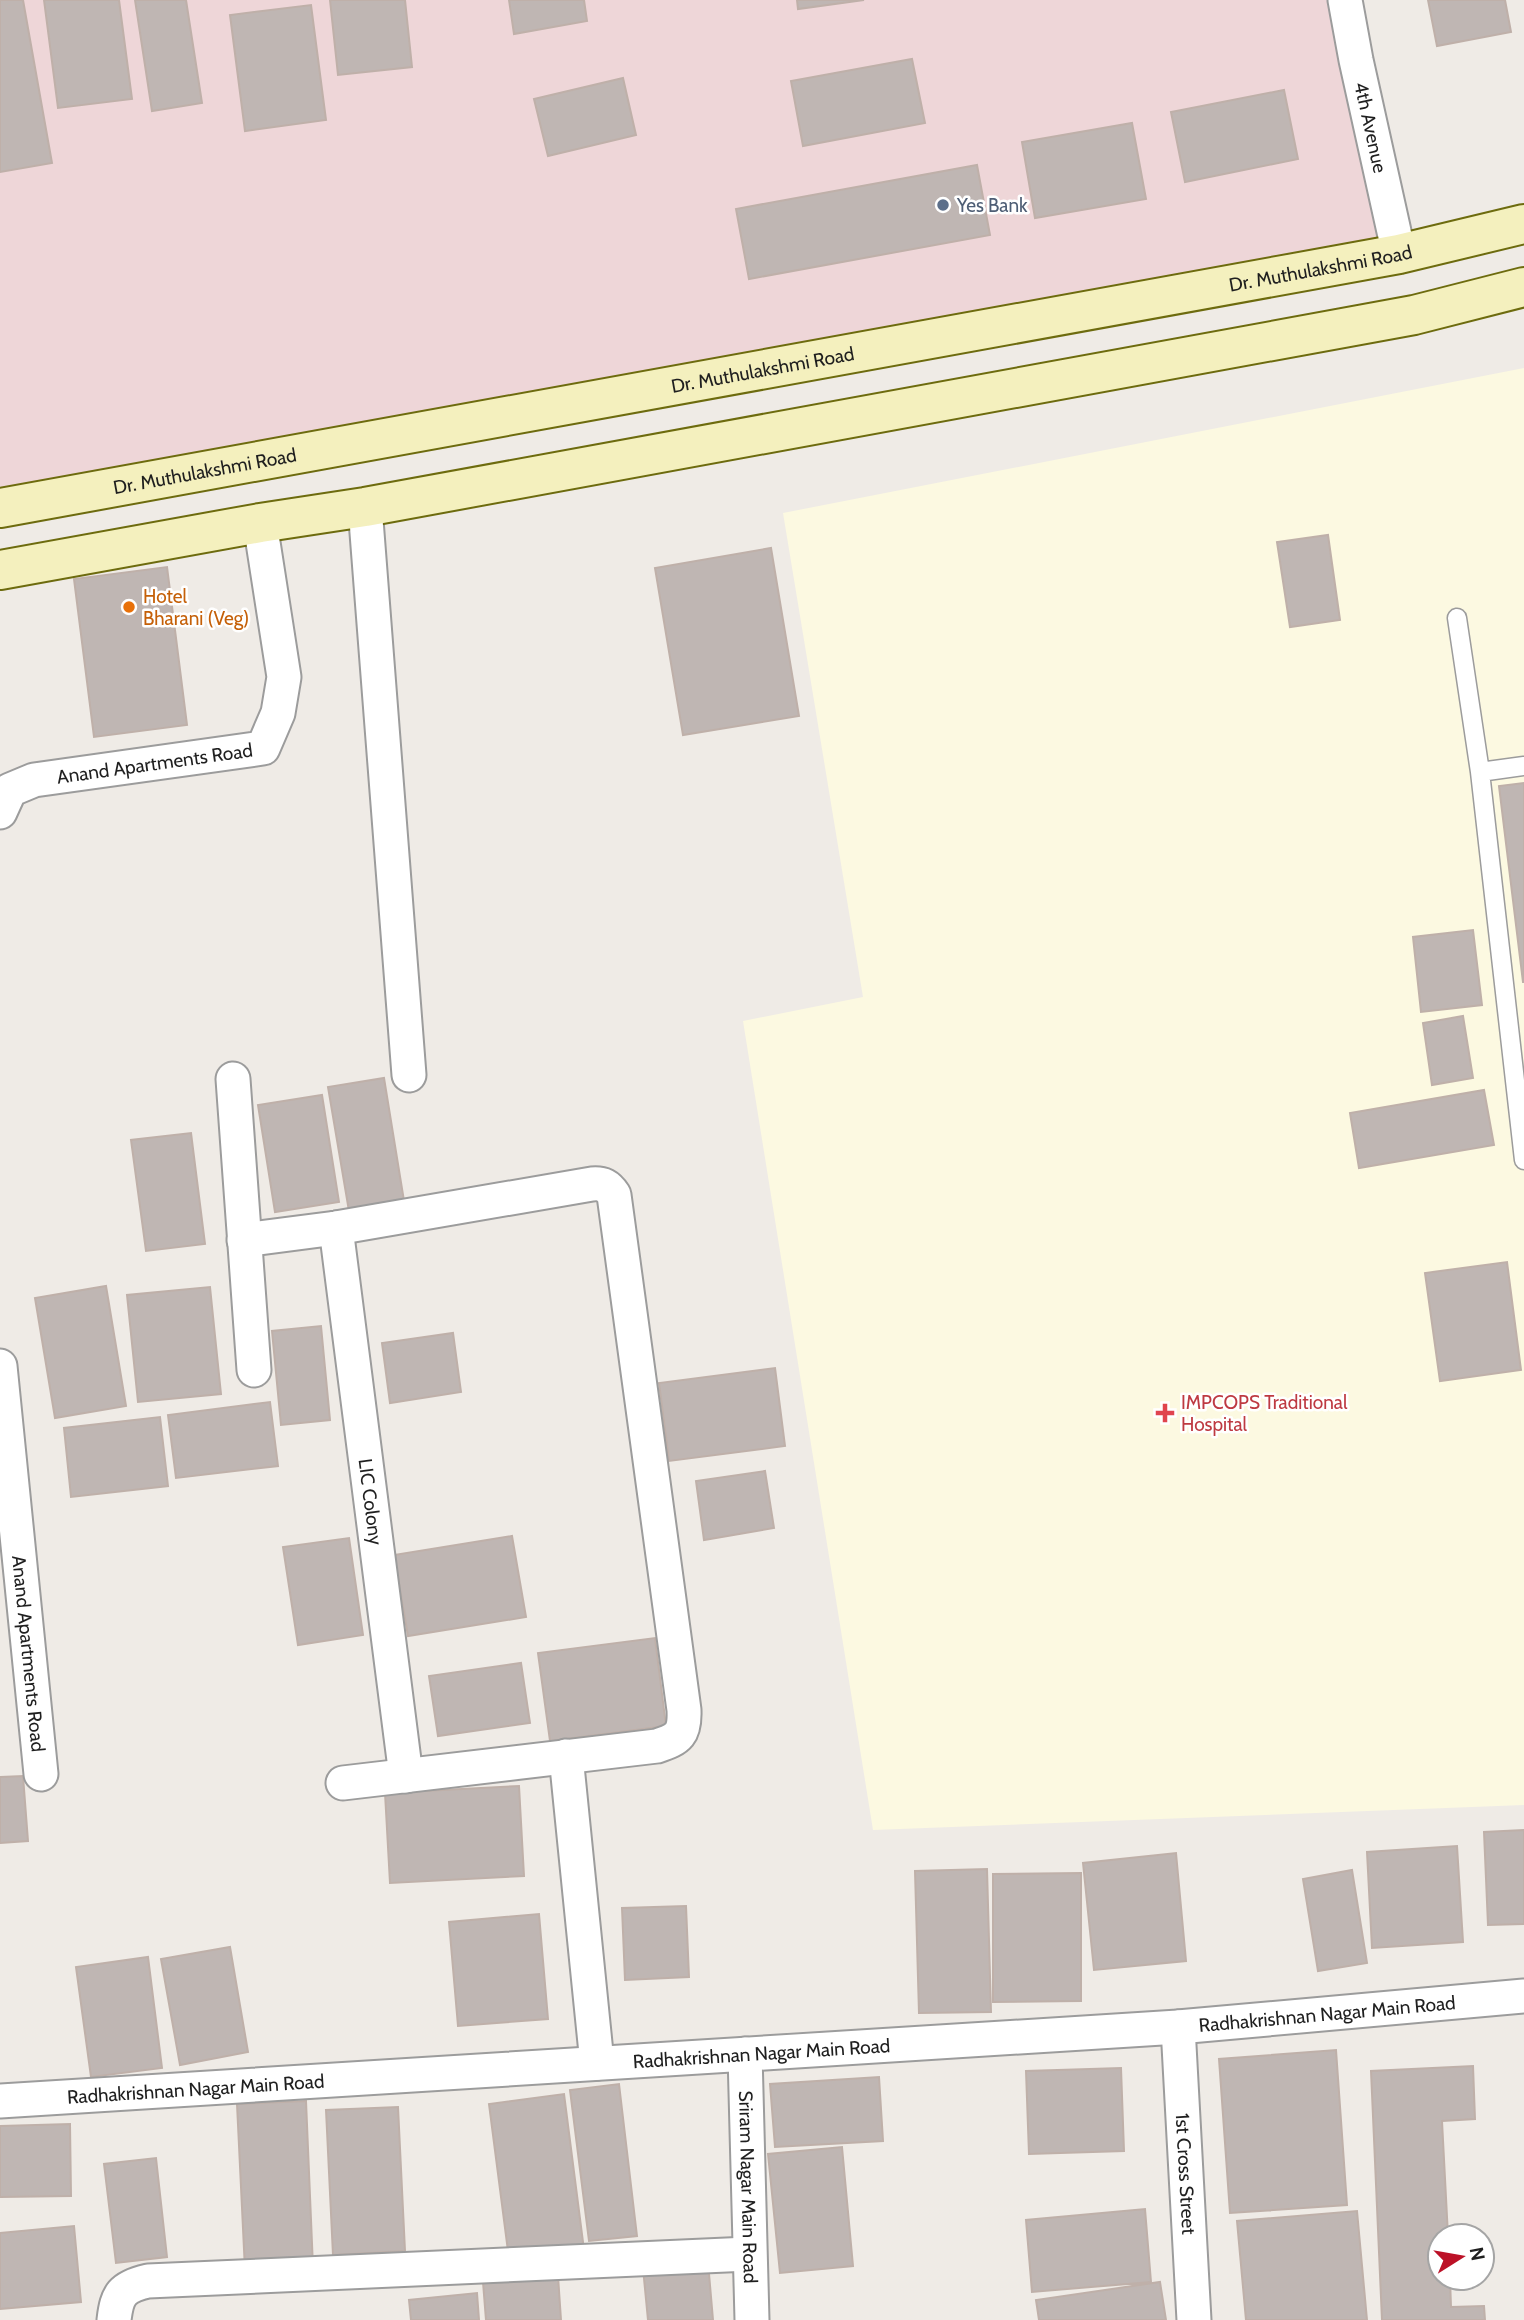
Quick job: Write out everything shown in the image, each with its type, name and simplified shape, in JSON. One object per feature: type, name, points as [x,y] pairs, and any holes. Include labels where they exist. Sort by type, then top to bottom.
[{"type":"main road","name":"Dr. Muthulakshmi Road","points":[[0,508],[1399,254],[1524,224]]},
{"type":"main road","points":[[0,570],[365,507],[1414,315],[1524,287]]},
{"type":"street","name":"4th Avenue","points":[[1345,0],[1399,254]]},
{"type":"street","points":[[365,507],[409,1075]]},
{"type":"street","name":"Anand Apartments Road","points":[[0,812],[10,790],[34,779],[263,748],[278,713],[284,677],[260,523]]},
{"type":"street","points":[[233,1079],[254,1370]]},
{"type":"street","points":[[244,1240],[336,1228],[592,1184],[601,1183],[614,1195],[685,1723],[680,1735],[657,1746],[343,1783]]},
{"type":"street","name":"LIC Colony","points":[[336,1228],[406,1776]]},
{"type":"street","name":"Anand Apartments Road","points":[[0,1366],[41,1774]]},
{"type":"street","points":[[566,1756],[597,2063]]},
{"type":"street","name":"Radhakrishnan Nagar Main Road","points":[[0,2101],[1178,2027],[1524,1996]]},
{"type":"street","name":"1st Cross Street","points":[[1178,2027],[1194,2320]]},
{"type":"street","name":"Sriram Nagar Main Road","points":[[744,2054],[752,2320]]},
{"type":"street","points":[[114,2320],[121,2292],[133,2284],[148,2281],[749,2254]]},
{"type":"lane","points":[[1457,618],[1480,772],[1524,1160]]},
{"type":"lane","points":[[1480,772],[1524,766]]},
{"type":"shaded area","points":[[0,0],[1345,0],[1399,254],[0,509]]},
{"type":"shaded area","name":"IMPCOPS Traditional Hospital","points":[[1524,368],[1524,1805],[873,1830],[743,1021],[863,997],[783,513]]},
{"type":"building","points":[[0,0],[23,0],[52,163],[0,172]]},
{"type":"building","points":[[44,0],[119,0],[132,99],[58,108]]},
{"type":"building","points":[[135,0],[186,0],[202,103],[152,111]]},
{"type":"building","points":[[330,0],[405,0],[412,67],[338,75]]},
{"type":"building","points":[[509,0],[584,0],[587,21],[514,34]]},
{"type":"building","points":[[797,0],[864,0],[798,9]]},
{"type":"building","points":[[1428,0],[1505,0],[1511,32],[1437,46]]},
{"type":"building","points":[[311,5],[326,120],[245,131],[230,15]]},
{"type":"building","points":[[912,59],[925,123],[803,146],[791,81]]},
{"type":"building","points":[[623,78],[636,135],[548,156],[534,99]]},
{"type":"building","points":[[1284,90],[1298,159],[1185,182],[1171,112]]},
{"type":"building","points":[[1132,123],[1146,199],[1035,218],[1022,142]]},
{"type":"building","points":[[977,165],[990,235],[749,279],[736,209]]},
{"type":"building","points":[[1328,535],[1340,620],[1290,627],[1277,542]]},
{"type":"building","points":[[771,548],[799,716],[683,735],[655,568]]},
{"type":"building","points":[[167,567],[187,725],[94,737],[74,579]]},
{"type":"building","points":[[1524,783],[1524,982],[1523,982],[1499,786]]},
{"type":"building","points":[[1473,930],[1482,1005],[1421,1012],[1413,937]]},
{"type":"building","points":[[1463,1016],[1473,1078],[1432,1085],[1423,1023]]},
{"type":"building","points":[[384,1078],[404,1201],[349,1211],[328,1087]]},
{"type":"building","points":[[1484,1090],[1494,1145],[1359,1168],[1350,1113]]},
{"type":"building","points":[[322,1095],[339,1202],[275,1212],[258,1105]]},
{"type":"building","points":[[191,1133],[205,1244],[146,1251],[131,1140]]},
{"type":"building","points":[[1507,1262],[1521,1370],[1440,1381],[1425,1273]]},
{"type":"building","points":[[106,1286],[126,1406],[55,1418],[35,1298]]},
{"type":"building","points":[[210,1287],[221,1394],[138,1402],[127,1295]]},
{"type":"building","points":[[321,1326],[330,1420],[281,1425],[272,1331]]},
{"type":"building","points":[[453,1333],[461,1392],[390,1403],[382,1343]]},
{"type":"building","points":[[775,1368],[785,1446],[669,1461],[659,1383]]},
{"type":"building","points":[[270,1402],[278,1466],[176,1478],[168,1415]]},
{"type":"building","points":[[160,1417],[168,1486],[71,1497],[64,1428]]},
{"type":"building","points":[[765,1471],[774,1528],[704,1540],[696,1481]]},
{"type":"building","points":[[512,1536],[526,1617],[408,1636],[394,1555]]},
{"type":"building","points":[[349,1538],[363,1635],[298,1645],[283,1547]]},
{"type":"building","points":[[655,1638],[666,1726],[550,1741],[538,1653]]},
{"type":"building","points":[[521,1663],[530,1723],[438,1736],[429,1676]]},
{"type":"building","points":[[23,1776],[28,1841],[0,1843],[0,1777]]},
{"type":"building","points":[[519,1786],[524,1876],[390,1883],[385,1793]]},
{"type":"building","points":[[1524,1830],[1524,1924],[1488,1925],[1484,1832]]},
{"type":"building","points":[[1457,1846],[1463,1942],[1372,1948],[1367,1852]]},
{"type":"building","points":[[1176,1853],[1186,1961],[1094,1970],[1083,1863]]},
{"type":"building","points":[[987,1869],[991,2012],[919,2013],[915,1871]]},
{"type":"building","points":[[1352,1870],[1367,1963],[1318,1971],[1303,1879]]},
{"type":"building","points":[[1081,1873],[1081,2001],[993,2002],[993,1874]]},
{"type":"building","points":[[686,1906],[689,1977],[625,1980],[622,1908]]},
{"type":"building","points":[[539,1914],[548,2019],[458,2026],[449,1922]]},
{"type":"building","points":[[230,1947],[248,2052],[180,2065],[161,1959]]},
{"type":"building","points":[[148,1957],[162,2068],[91,2077],[76,1967]]},
{"type":"building","points":[[1336,2050],[1347,2205],[1230,2213],[1219,2059]]},
{"type":"building","points":[[1473,2066],[1475,2119],[1442,2121],[1447,2222],[1426,2222],[1426,2292],[1450,2292],[1451,2307],[1484,2306],[1485,2320],[1382,2320],[1371,2071]]},
{"type":"building","points":[[1121,2068],[1124,2151],[1029,2154],[1026,2071]]},
{"type":"building","points":[[879,2077],[883,2141],[775,2147],[770,2084]]},
{"type":"building","points":[[619,2084],[637,2236],[589,2241],[570,2090]]},
{"type":"building","points":[[564,2094],[584,2250],[509,2259],[489,2104]]},
{"type":"building","points":[[306,2101],[313,2267],[245,2270],[237,2104]]},
{"type":"building","points":[[398,2107],[405,2251],[333,2255],[326,2110]]},
{"type":"building","points":[[70,2124],[71,2196],[0,2197],[0,2126]]},
{"type":"building","points":[[842,2147],[853,2266],[780,2273],[768,2154]]},
{"type":"building","points":[[156,2158],[167,2257],[116,2263],[104,2164]]},
{"type":"building","points":[[1145,2209],[1151,2282],[1032,2292],[1026,2220]]},
{"type":"building","points":[[1357,2211],[1367,2320],[1246,2320],[1237,2221]]},
{"type":"building","points":[[74,2226],[81,2302],[0,2309],[0,2233]]},
{"type":"building","points":[[708,2262],[713,2320],[648,2320],[643,2268]]},
{"type":"building","points":[[558,2276],[561,2320],[486,2320],[483,2282]]},
{"type":"building","points":[[1160,2282],[1166,2320],[1039,2320],[1036,2300]]},
{"type":"building","points":[[477,2293],[479,2320],[411,2320],[409,2300]]},
{"type":"place","name":"Yes Bank","points":[[943,205]]},
{"type":"place","name":"Hotel Bharani (Veg)","points":[[129,607]]},
{"type":"place","name":"IMPCOPS Traditional Hospital","points":[[1165,1413]]}]
